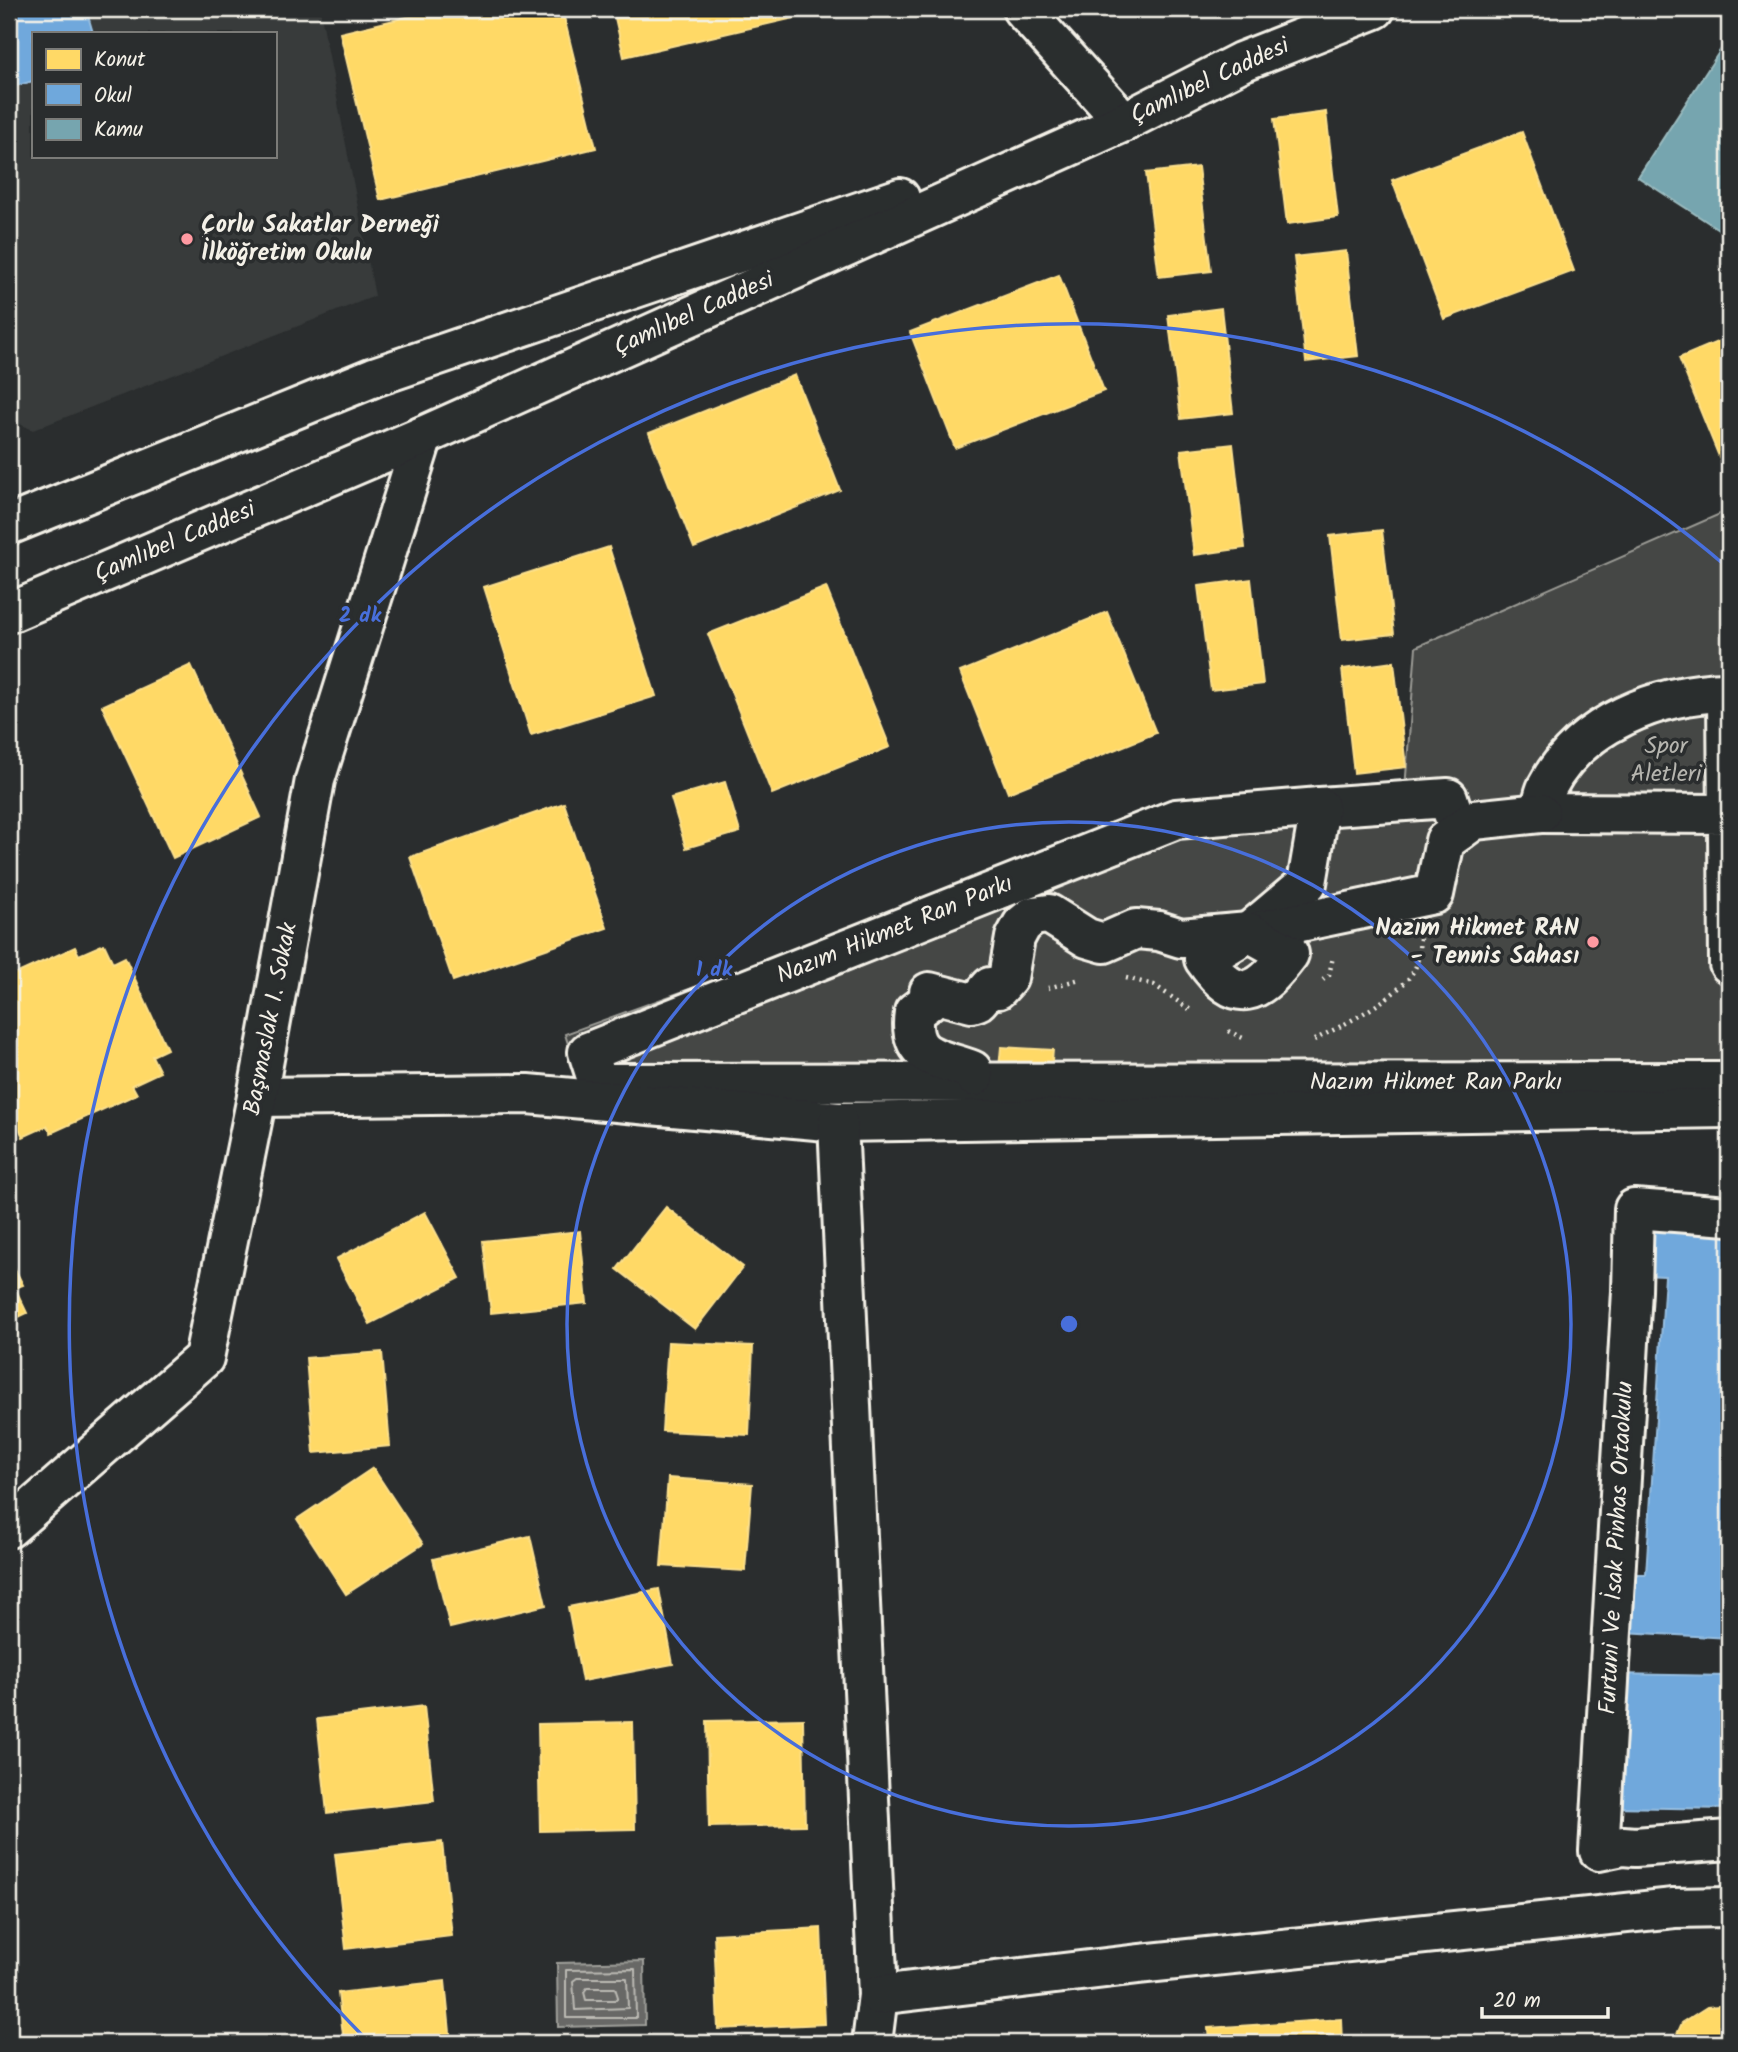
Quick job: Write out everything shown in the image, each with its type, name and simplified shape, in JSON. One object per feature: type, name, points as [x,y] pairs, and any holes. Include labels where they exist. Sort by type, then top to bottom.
[{"type":"street","points":[[9,525],[374,377],[1124,122],[1022,9]]},
{"type":"street","name":"Çamlıbel Caddesi","points":[[9,613],[423,436],[1124,122],[1241,62],[1376,9]]},
{"type":"street","name":"Başmaslak 1. Sokak","points":[[9,1528],[204,1358],[257,1097],[315,780],[423,436]]},
{"type":"street","points":[[1539,813],[1546,789],[1558,770],[1599,731],[1654,703],[1728,681],[1729,814],[1722,888],[1729,964]]},
{"type":"street","name":"Nazım Hikmet Ran Parkı","points":[[975,1083],[972,1070],[933,1058],[916,1043],[912,1030],[914,1012],[929,1001],[929,992],[972,1003],[978,1001],[990,987],[998,989],[1008,978],[1015,938],[1022,925],[1033,916],[1049,914],[1087,938],[1104,943],[1136,929],[1159,931],[1181,938],[1249,932],[1434,894],[1445,841],[1459,831],[1448,798],[1177,819],[588,1052],[598,1083],[975,1083],[1729,1082]]},
{"type":"street","points":[[1249,932],[1307,883],[1320,807]]},
{"type":"street","points":[[1459,831],[1474,820],[1539,813],[1729,814]]},
{"type":"street","points":[[257,1097],[528,1094],[838,1122],[1729,1108]]},
{"type":"street","points":[[838,1122],[878,1996],[873,2043]]},
{"type":"street","name":"Furtuni Ve İsak Pinhas Ortaokulu","points":[[1729,1216],[1634,1209],[1631,1304],[1599,1851],[1623,1846],[1729,1840]]},
{"type":"street","points":[[878,1996],[1139,1964],[1660,1910],[1729,1907]]},
{"type":"shaded area","name":"Çorlu Sakatlar Derneği İlköğretim Okulu","points":[[9,9],[320,9],[375,296],[33,430],[9,419]]},
{"type":"green space","name":"Spor Aletleri","points":[[1729,510],[1729,1078],[575,1067],[565,1034],[1186,809],[1405,789],[1416,647]]},
{"type":"water","points":[[644,1961],[645,2025],[558,2027],[557,1963]]},
{"type":"building: Konut","points":[[440,9],[562,9],[596,148],[380,200],[340,33]]},
{"type":"building: Konut","points":[[613,9],[820,9],[820,12],[624,57]]},
{"type":"building: Konut","points":[[1326,112],[1338,217],[1287,224],[1274,119]]},
{"type":"building: Konut","points":[[1522,132],[1574,271],[1444,319],[1392,180]]},
{"type":"building: Konut","points":[[1198,167],[1211,271],[1159,277],[1146,173]]},
{"type":"building: Konut","points":[[1346,251],[1358,356],[1306,362],[1294,257]]},
{"type":"building: Konut","points":[[1059,275],[1104,391],[955,448],[910,332]]},
{"type":"building: Konut","points":[[1221,308],[1233,413],[1181,419],[1168,315]]},
{"type":"building: Konut","points":[[1729,337],[1729,481],[1679,358]]},
{"type":"building: Konut","points":[[795,375],[840,490],[694,548],[649,433]]},
{"type":"building: Konut","points":[[1233,444],[1245,548],[1194,555],[1181,450]]},
{"type":"building: Konut","points":[[1382,530],[1394,634],[1342,640],[1330,536]]},
{"type":"building: Konut","points":[[609,547],[656,696],[531,735],[484,587]]},
{"type":"building: Konut","points":[[1251,579],[1263,684],[1211,690],[1198,586]]},
{"type":"building: Konut","points":[[826,587],[890,747],[772,794],[708,634]]},
{"type":"building: Konut","points":[[1107,612],[1156,733],[1008,793],[960,672]]},
{"type":"building: Konut","points":[[1394,662],[1406,767],[1354,773],[1342,669]]},
{"type":"building: Konut","points":[[191,665],[261,817],[173,858],[102,706]]},
{"type":"building: Konut","points":[[725,782],[740,832],[686,848],[671,798]]},
{"type":"building: Konut","points":[[564,803],[607,928],[453,981],[410,857]]},
{"type":"building: Konut","points":[[104,944],[113,963],[125,957],[167,1049],[152,1056],[160,1072],[132,1085],[137,1094],[51,1133],[47,1126],[23,1137],[15,1120],[9,1123],[9,977],[75,947],[79,955]]},
{"type":"building: Konut","points":[[1001,1047],[1053,1050],[1051,1072],[999,1068]]},
{"type":"building: Konut","points":[[666,1207],[743,1267],[695,1329],[617,1269]]},
{"type":"building: Konut","points":[[425,1212],[460,1278],[370,1324],[336,1259]]},
{"type":"building: Konut","points":[[580,1231],[587,1303],[491,1313],[483,1241]]},
{"type":"building: Konut","points":[[9,1257],[23,1285],[15,1288],[27,1313],[10,1321],[17,1335],[9,1338]]},
{"type":"building: Konut","points":[[668,1342],[753,1346],[749,1435],[662,1431]]},
{"type":"building: Konut","points":[[382,1352],[390,1446],[314,1453],[306,1358]]},
{"type":"building: Konut","points":[[373,1468],[423,1544],[346,1594],[297,1519]]},
{"type":"building: Konut","points":[[668,1478],[752,1484],[745,1571],[661,1566]]},
{"type":"building: Konut","points":[[530,1536],[546,1605],[450,1628],[433,1559]]},
{"type":"building: Konut","points":[[659,1589],[673,1664],[582,1681],[568,1607]]},
{"type":"building: Konut","points":[[424,1706],[434,1801],[327,1813],[317,1719]]},
{"type":"building: Konut","points":[[803,1719],[805,1825],[709,1827],[707,1721]]},
{"type":"building: Konut","points":[[633,1722],[635,1829],[540,1831],[538,1724]]},
{"type":"building: Konut","points":[[442,1842],[452,1936],[346,1949],[335,1854]]},
{"type":"building: Konut","points":[[821,1928],[825,2024],[718,2029],[714,1934]]},
{"type":"building: Konut","points":[[445,1981],[451,2043],[344,2043],[338,1993]]},
{"type":"building: Konut","points":[[1729,2005],[1729,2043],[1677,2043],[1677,2034],[1682,2023],[1707,2007]]},
{"type":"building: Konut","points":[[1341,2019],[1342,2043],[1209,2043],[1208,2028]]},
{"type":"building: Okul","points":[[9,9],[86,9],[93,32],[32,32],[32,81],[9,88]]},
{"type":"building: Okul","points":[[1646,1222],[1729,1227],[1729,1638],[1624,1632],[1627,1574],[1646,1574],[1665,1276],[1643,1275]]},
{"type":"building: Okul","points":[[1613,1674],[1729,1676],[1729,1809],[1609,1807]]},
{"type":"building: Kamu","points":[[1721,49],[1729,54],[1729,236],[1638,177]]},
{"type":"place","name":"Çorlu Sakatlar Derneği İlköğretim Okulu","points":[[187,239]]},
{"type":"place","name":"Nazım Hikmet RAN - Tennis Sahası","points":[[1593,942]]}]
